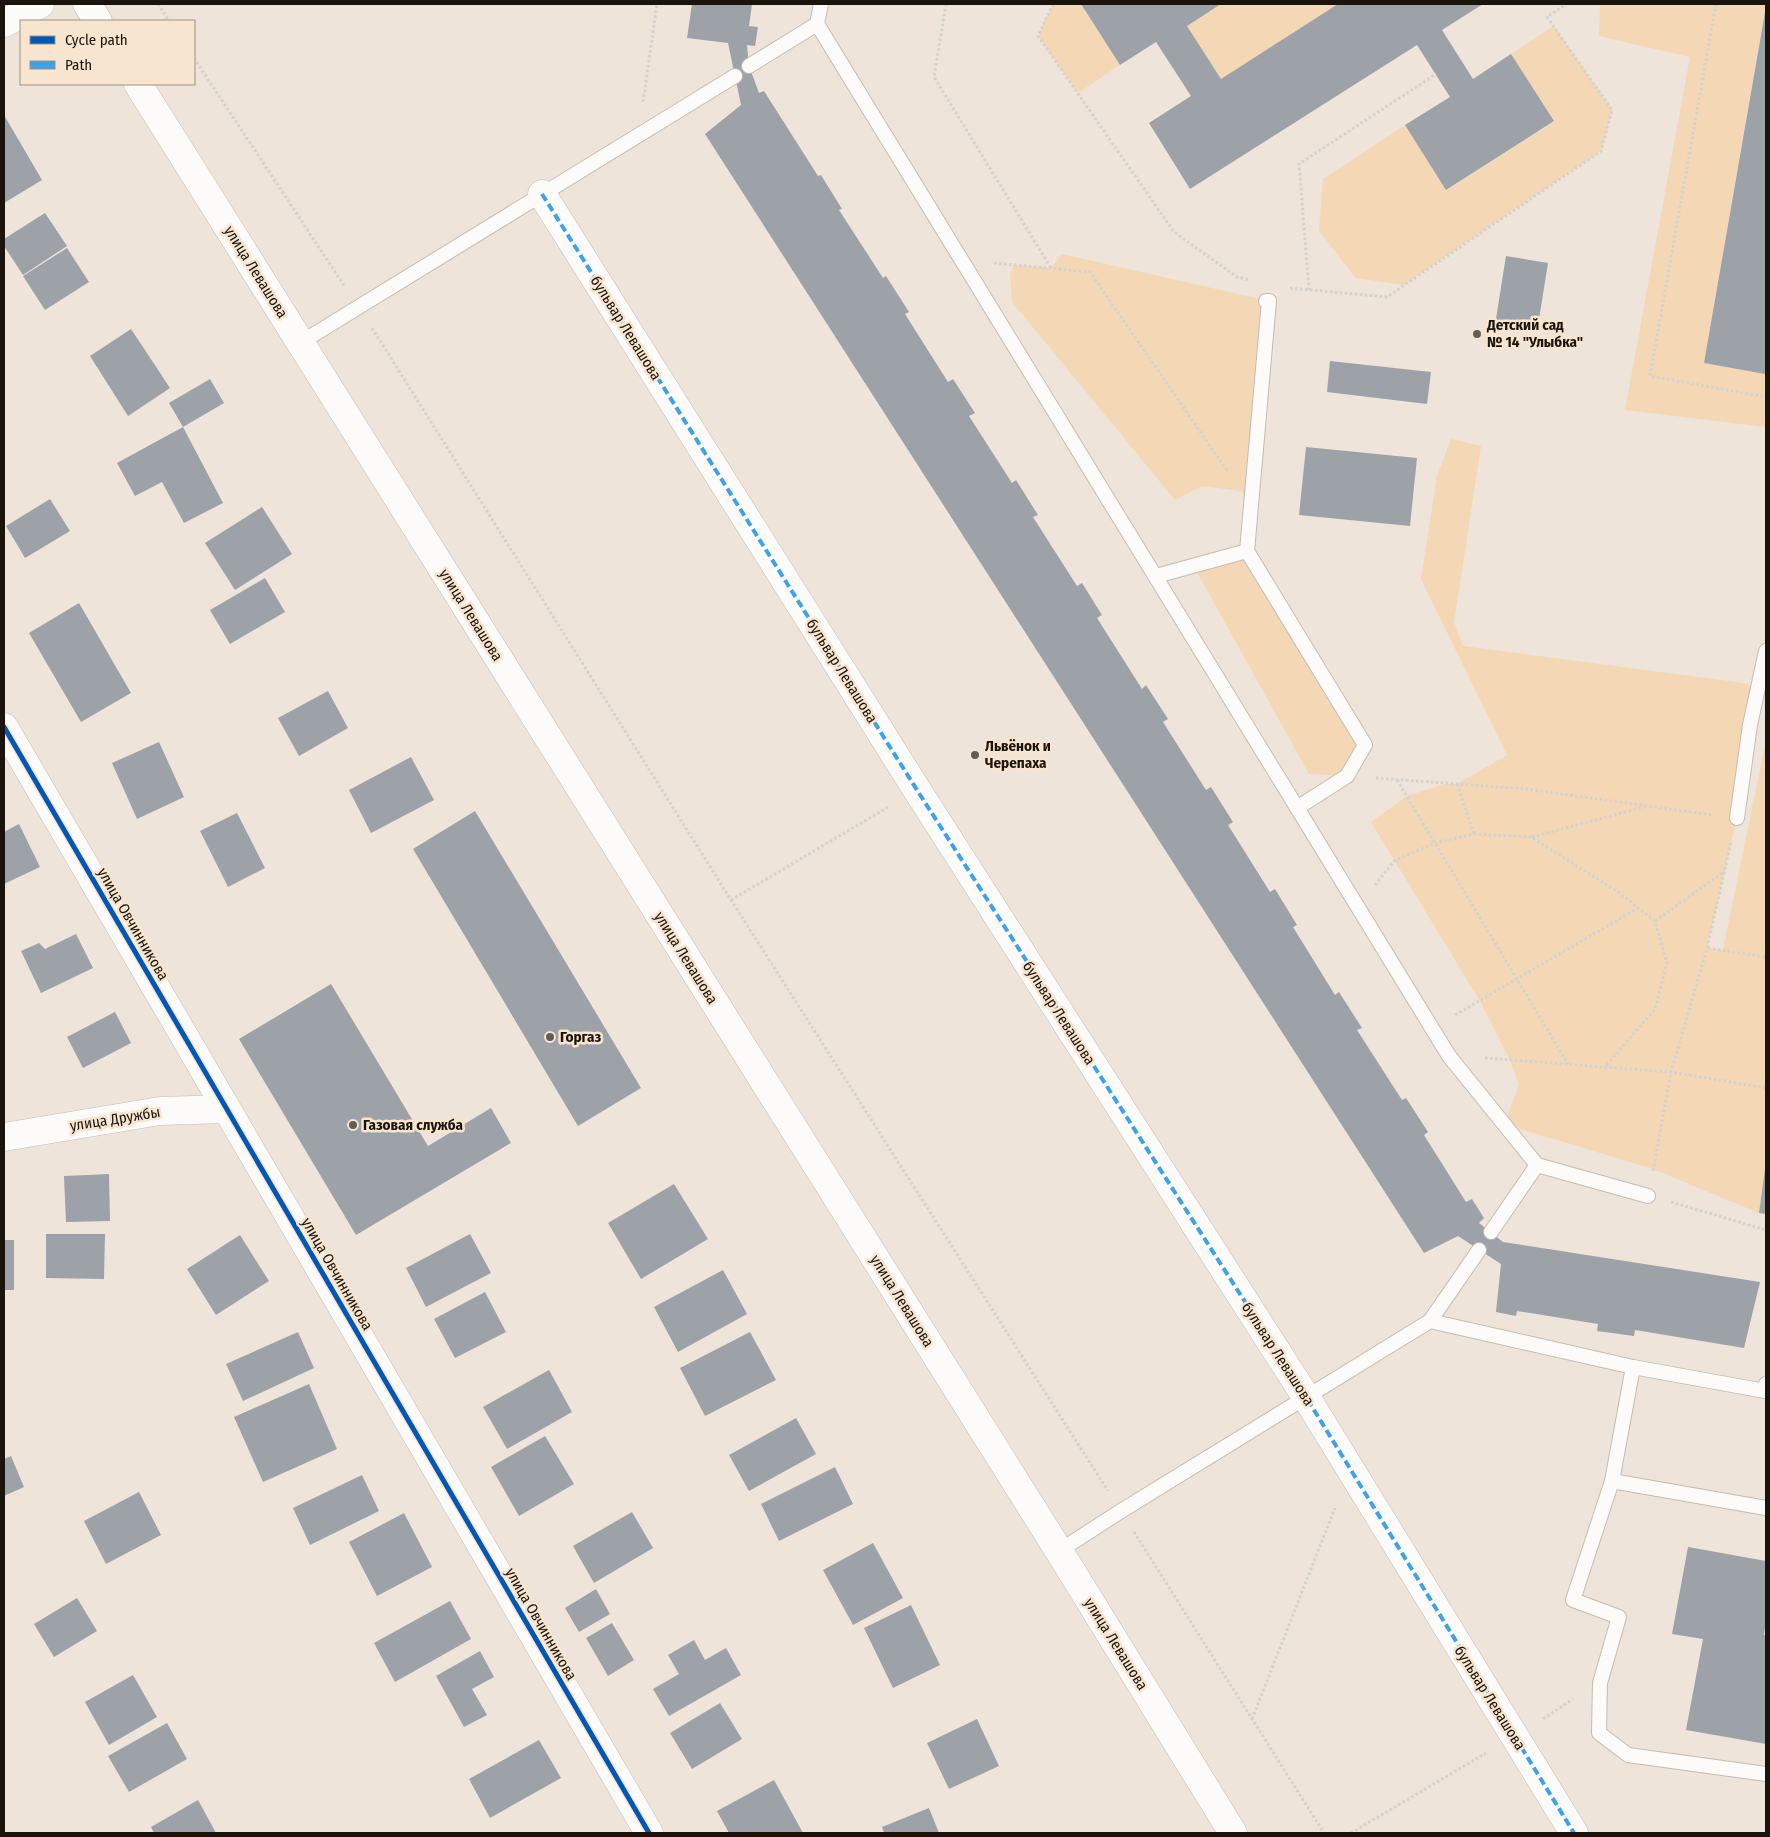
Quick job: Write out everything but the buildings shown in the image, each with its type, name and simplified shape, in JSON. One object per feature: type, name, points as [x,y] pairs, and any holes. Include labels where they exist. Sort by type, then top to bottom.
[{"type":"street","points":[[4,23],[40,4]]},
{"type":"street","points":[[87,4],[97,20]]},
{"type":"street","name":"улица Левашова","points":[[139,85],[1059,1551],[1233,1833]]},
{"type":"street","name":"бульвар Левашова","points":[[542,194],[917,790],[1306,1397],[1574,1833]]},
{"type":"street","name":"улица Овчинникова","points":[[4,727],[649,1833]]},
{"type":"street","name":"улица Дружбы","points":[[4,1137],[160,1112],[226,1109]]},
{"type":"lane","points":[[821,4],[817,24],[1449,1056],[1537,1165],[1648,1196]]},
{"type":"lane","points":[[749,66],[817,24]]},
{"type":"lane","points":[[300,343],[735,76]]},
{"type":"lane","points":[[1266,301],[1270,301],[1247,551],[1365,745],[1347,776],[1298,808]]},
{"type":"lane","points":[[1156,576],[1247,551]]},
{"type":"lane","points":[[1736,818],[1750,725],[1766,651]]},
{"type":"lane","points":[[1491,1232],[1537,1165]]},
{"type":"lane","points":[[1059,1551],[1430,1321],[1479,1250]]},
{"type":"lane","points":[[1430,1321],[1633,1367],[1764,1391],[1766,1384]]},
{"type":"lane","points":[[1633,1367],[1612,1481],[1573,1600],[1620,1617],[1600,1683],[1599,1733],[1628,1756],[1766,1774]]},
{"type":"lane","points":[[1612,1481],[1766,1508]]},
{"type":"path","points":[[158,4],[169,20]]},
{"type":"path","points":[[639,134],[657,4]]},
{"type":"path","points":[[946,4],[934,77],[1051,268]]},
{"type":"path","points":[[1053,4],[1038,36],[1174,232],[1237,277],[1254,281]]},
{"type":"path","points":[[1290,288],[1387,297],[1601,151],[1612,110],[1547,17],[1566,4]]},
{"type":"path","points":[[1716,4],[1650,376],[1766,397]]},
{"type":"path","points":[[195,60],[359,307],[731,900],[1324,1833]]},
{"type":"path","points":[[1309,290],[1299,164],[1436,74]]},
{"type":"path","points":[[962,260],[1090,272],[1251,505]]},
{"type":"path","points":[[1347,776],[1526,789],[1736,818],[1707,948],[1671,1072],[1648,1196],[1766,1230]]},
{"type":"path","points":[[1397,780],[1568,1064]]},
{"type":"path","points":[[1457,784],[1474,834]]},
{"type":"path","points":[[731,900],[917,790]]},
{"type":"path","points":[[1358,906],[1394,861],[1435,843],[1474,834],[1531,837],[1647,806]]},
{"type":"path","points":[[1531,837],[1618,892],[1655,921],[1668,963],[1655,1009],[1605,1067]]},
{"type":"path","points":[[1655,921],[1725,871]]},
{"type":"path","points":[[1432,1028],[1638,908]]},
{"type":"path","points":[[1707,948],[1766,957]]},
{"type":"path","points":[[1449,1056],[1671,1072],[1766,1088]]},
{"type":"path","points":[[1252,1720],[1351,1470]]},
{"type":"path","points":[[1351,1833],[1514,1737],[1600,1683]]},
{"type":"shaded area","points":[[1053,4],[1081,4],[1120,65],[1078,93],[1038,36]]},
{"type":"shaded area","points":[[1221,4],[1338,4],[1221,79],[1187,26]]},
{"type":"shaded area","points":[[1600,4],[1766,4],[1704,363],[1765,374],[1766,427],[1625,410],[1690,57],[1599,36]]},
{"type":"shaded area","points":[[1554,26],[1612,110],[1601,151],[1403,285],[1356,278],[1319,231],[1323,179],[1405,125],[1447,190],[1554,122],[1511,54]]},
{"type":"shaded area","points":[[1062,254],[1269,301],[1251,505],[1241,491],[1202,486],[1175,500],[1012,302],[1010,275],[1013,265],[1051,268]]},
{"type":"shaded area","points":[[1451,439],[1481,446],[1454,623],[1463,646],[1744,683],[1758,689],[1737,818],[1707,948],[1723,950],[1766,740],[1766,1162],[1759,1213],[1653,1169],[1504,1124],[1519,1085],[1510,1060],[1480,1001],[1371,822],[1407,796],[1446,784],[1457,784],[1507,755],[1421,579],[1437,476]]},
{"type":"shaded area","points":[[1247,551],[1365,745],[1347,776],[1309,774],[1193,565]]},
{"type":"marked path","points":[[542,194],[917,790],[1306,1397],[1574,1833]]},
{"type":"cycle path","points":[[4,727],[649,1833]]},
{"type":"place","name":"Детский сад № 14 \"Улыбка\"","points":[[1477,334]]},
{"type":"place","name":"Львёнок и Черепаха","points":[[975,755]]},
{"type":"place","name":"Горгаз","points":[[550,1037]]},
{"type":"place","name":"Газовая служба","points":[[353,1125]]}]
